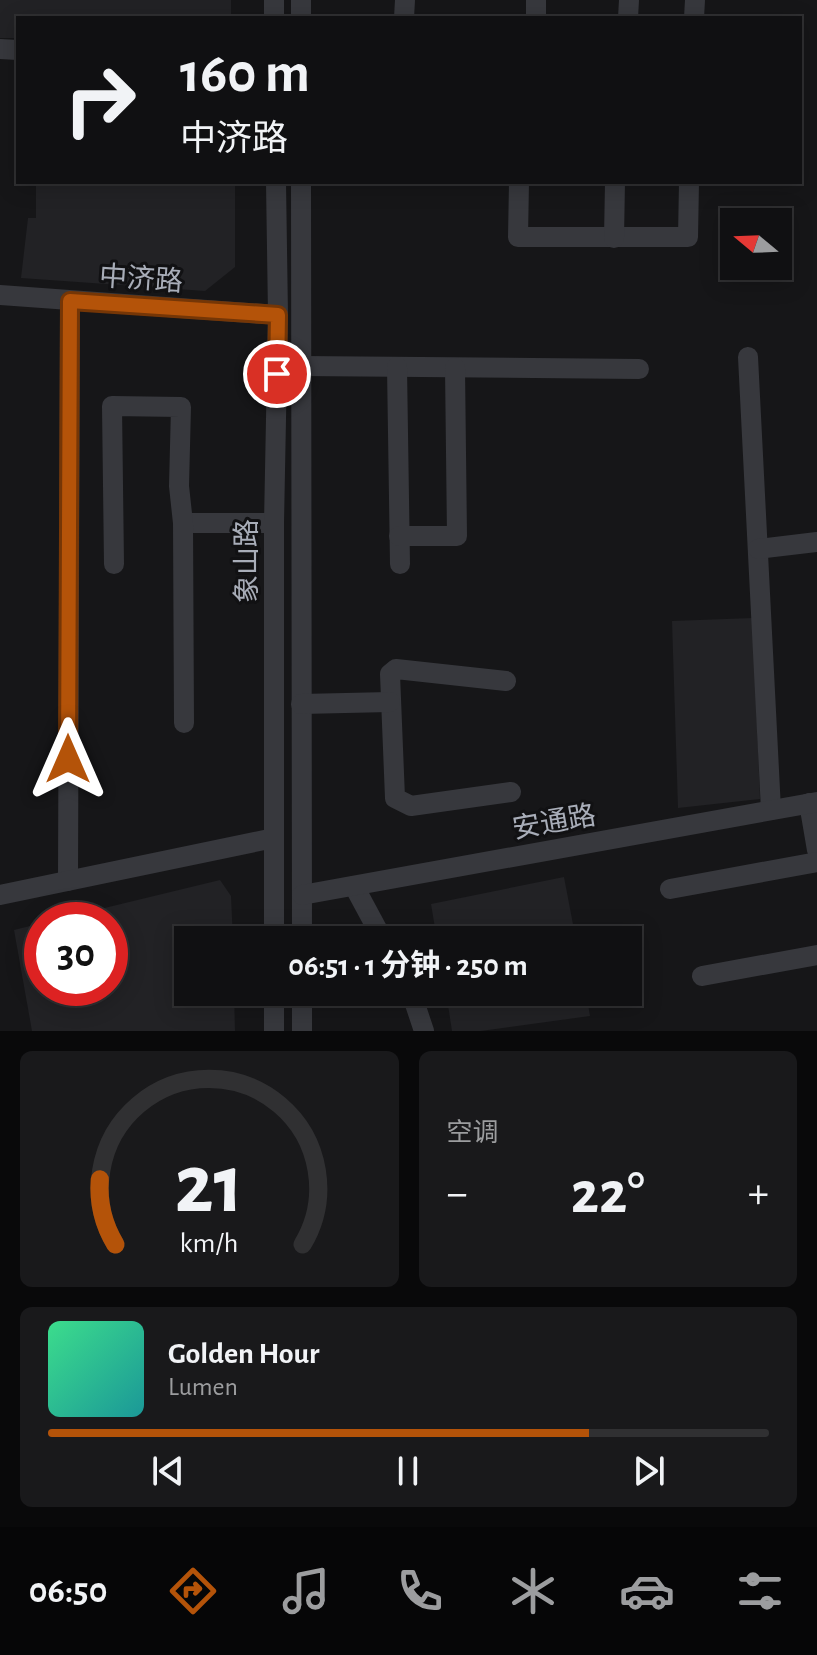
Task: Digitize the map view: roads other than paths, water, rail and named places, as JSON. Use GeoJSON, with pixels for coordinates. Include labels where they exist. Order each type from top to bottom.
{"type":"FeatureCollection","features":[{"type":"Feature","properties":{"kind":"street","name":"象山路"},"geometry":{"type":"LineString","coordinates":[[274,926],[276,184]]}},
{"type":"Feature","properties":{"kind":"street","name":"象山路"},"geometry":{"type":"LineString","coordinates":[[301,184],[302,926]]}},
{"type":"Feature","properties":{"kind":"street"},"geometry":{"type":"LineString","coordinates":[[519,184],[518,237],[614,238],[688,237],[689,184]]}},
{"type":"Feature","properties":{"kind":"street"},"geometry":{"type":"LineString","coordinates":[[614,238],[615,184]]}},
{"type":"Feature","properties":{"kind":"street","name":"中济路"},"geometry":{"type":"LineString","coordinates":[[0,295],[278,315]]}},
{"type":"Feature","properties":{"kind":"street"},"geometry":{"type":"LineString","coordinates":[[68,881],[70,301]]}},
{"type":"Feature","properties":{"kind":"street"},"geometry":{"type":"LineString","coordinates":[[748,357],[771,810]]}},
{"type":"Feature","properties":{"kind":"street"},"geometry":{"type":"LineString","coordinates":[[301,366],[639,369]]}},
{"type":"Feature","properties":{"kind":"street"},"geometry":{"type":"LineString","coordinates":[[397,367],[400,564]]}},
{"type":"Feature","properties":{"kind":"street"},"geometry":{"type":"LineString","coordinates":[[399,536],[457,536],[455,368]]}},
{"type":"Feature","properties":{"kind":"street"},"geometry":{"type":"LineString","coordinates":[[114,564],[112,406],[181,407],[179,486],[183,523],[184,723]]}},
{"type":"Feature","properties":{"kind":"street"},"geometry":{"type":"LineString","coordinates":[[183,523],[274,523]]}},
{"type":"Feature","properties":{"kind":"street"},"geometry":{"type":"LineString","coordinates":[[758,549],[817,542]]}},
{"type":"Feature","properties":{"kind":"street"},"geometry":{"type":"LineString","coordinates":[[506,681],[396,669],[390,674],[390,702],[395,798],[400,802],[411,806],[511,792]]}},
{"type":"Feature","properties":{"kind":"street"},"geometry":{"type":"LineString","coordinates":[[301,704],[390,702]]}},
{"type":"Feature","properties":{"kind":"street"},"geometry":{"type":"LineString","coordinates":[[813,803],[817,850]]}},
{"type":"Feature","properties":{"kind":"street","name":"安通路"},"geometry":{"type":"LineString","coordinates":[[302,895],[813,803]]}},
{"type":"Feature","properties":{"kind":"street"},"geometry":{"type":"LineString","coordinates":[[0,895],[274,838]]}},
{"type":"Feature","properties":{"kind":"street"},"geometry":{"type":"LineString","coordinates":[[670,889],[817,862]]}},
{"type":"Feature","properties":{"kind":"street"},"geometry":{"type":"LineString","coordinates":[[354,886],[375,926]]}},
{"type":"Feature","properties":{"kind":"street"},"geometry":{"type":"LineString","coordinates":[[702,976],[817,955]]}},
{"type":"Feature","properties":{"kind":"street"},"geometry":{"type":"LineString","coordinates":[[274,1006],[274,1031]]}},
{"type":"Feature","properties":{"kind":"street"},"geometry":{"type":"LineString","coordinates":[[302,1006],[302,1031]]}},
{"type":"Feature","properties":{"kind":"street"},"geometry":{"type":"LineString","coordinates":[[416,1006],[424,1031]]}}]}
